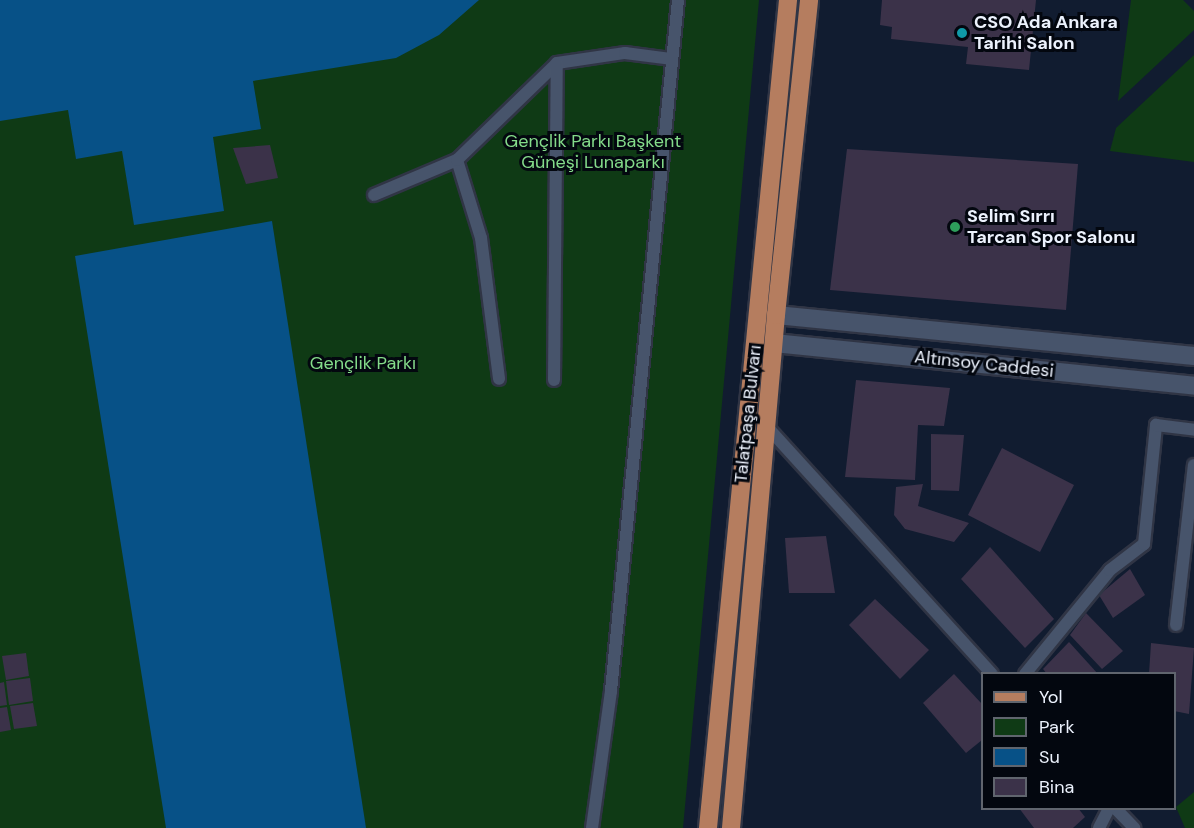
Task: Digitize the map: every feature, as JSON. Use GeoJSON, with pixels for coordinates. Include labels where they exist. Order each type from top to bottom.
{"type":"FeatureCollection","features":[{"type":"Feature","properties":{"kind":"main road","name":"Talatpaşa Bulvarı"},"geometry":{"type":"LineString","coordinates":[[708,828],[788,0]]}},
{"type":"Feature","properties":{"kind":"main road","name":"Talatpaşa Bulvarı"},"geometry":{"type":"LineString","coordinates":[[731,828],[769,429],[776,315],[809,0]]}},
{"type":"Feature","properties":{"kind":"street","name":"Altınsoy Caddesi"},"geometry":{"type":"LineString","coordinates":[[776,315],[1194,356]]}},
{"type":"Feature","properties":{"kind":"street","name":"Altınsoy Caddesi"},"geometry":{"type":"LineString","coordinates":[[774,343],[1194,386]]}},
{"type":"Feature","properties":{"kind":"lane"},"geometry":{"type":"LineString","coordinates":[[592,828],[611,690],[678,0]]}},
{"type":"Feature","properties":{"kind":"lane"},"geometry":{"type":"LineString","coordinates":[[374,195],[457,160],[557,63],[625,53],[671,59]]}},
{"type":"Feature","properties":{"kind":"lane"},"geometry":{"type":"LineString","coordinates":[[554,380],[557,63]]}},
{"type":"Feature","properties":{"kind":"lane"},"geometry":{"type":"LineString","coordinates":[[457,160],[482,238],[499,379]]}},
{"type":"Feature","properties":{"kind":"lane"},"geometry":{"type":"LineString","coordinates":[[1027,672],[1110,570],[1144,544],[1156,425],[1194,430]]}},
{"type":"Feature","properties":{"kind":"lane"},"geometry":{"type":"LineString","coordinates":[[769,429],[990,672]]}},
{"type":"Feature","properties":{"kind":"lane"},"geometry":{"type":"LineString","coordinates":[[1176,625],[1194,465]]}},
{"type":"Feature","properties":{"kind":"lane"},"geometry":{"type":"LineString","coordinates":[[1098,828],[1108,810]]}},
{"type":"Feature","properties":{"kind":"lane"},"geometry":{"type":"LineString","coordinates":[[1117,810],[1134,828]]}},
{"type":"Feature","properties":{"kind":"green space","name":"Gençlik Parkı"},"geometry":{"type":"Polygon","coordinates":[[[0,0],[759,0],[683,828],[0,828],[0,0]]]}},
{"type":"Feature","properties":{"kind":"green space"},"geometry":{"type":"Polygon","coordinates":[[[1131,0],[1183,0],[1194,11],[1194,30],[1118,101],[1131,0]]]}},
{"type":"Feature","properties":{"kind":"green space"},"geometry":{"type":"Polygon","coordinates":[[[1194,55],[1194,162],[1110,151],[1116,128],[1194,55]]]}},
{"type":"Feature","properties":{"kind":"green space"},"geometry":{"type":"Polygon","coordinates":[[[1194,792],[1194,828],[1185,828],[1176,807],[1194,792]]]}},
{"type":"Feature","properties":{"kind":"water"},"geometry":{"type":"Polygon","coordinates":[[[0,0],[479,0],[439,35],[396,58],[253,81],[261,129],[213,137],[224,211],[134,225],[122,151],[76,159],[68,110],[0,121],[0,0]]]}},
{"type":"Feature","properties":{"kind":"water"},"geometry":{"type":"Polygon","coordinates":[[[272,221],[366,828],[166,828],[75,256],[272,221]]]}},
{"type":"Feature","properties":{"kind":"building","name":"CSO Ada Ankara Tarihi Salon"},"geometry":{"type":"Polygon","coordinates":[[[882,0],[1036,0],[1029,70],[966,64],[968,47],[891,39],[892,27],[880,25],[882,0]]]}},
{"type":"Feature","properties":{"kind":"building"},"geometry":{"type":"Polygon","coordinates":[[[270,145],[278,178],[246,184],[233,148],[270,145]]]}},
{"type":"Feature","properties":{"kind":"building","name":"Selim Sırrı Tarcan Spor Salonu"},"geometry":{"type":"Polygon","coordinates":[[[847,149],[1078,164],[1066,310],[830,290],[847,149]]]}},
{"type":"Feature","properties":{"kind":"building"},"geometry":{"type":"Polygon","coordinates":[[[856,380],[950,388],[944,426],[918,425],[915,480],[845,477],[856,380]]]}},
{"type":"Feature","properties":{"kind":"building"},"geometry":{"type":"Polygon","coordinates":[[[931,434],[964,435],[959,491],[931,490],[931,434]]]}},
{"type":"Feature","properties":{"kind":"building"},"geometry":{"type":"Polygon","coordinates":[[[1002,448],[1074,485],[1040,552],[968,515],[1002,448]]]}},
{"type":"Feature","properties":{"kind":"building"},"geometry":{"type":"Polygon","coordinates":[[[923,484],[918,506],[969,523],[954,542],[905,529],[894,515],[896,487],[923,484]]]}},
{"type":"Feature","properties":{"kind":"building"},"geometry":{"type":"Polygon","coordinates":[[[826,536],[835,593],[789,593],[785,538],[826,536]]]}},
{"type":"Feature","properties":{"kind":"building"},"geometry":{"type":"Polygon","coordinates":[[[990,547],[1054,619],[1025,648],[961,579],[990,547]]]}},
{"type":"Feature","properties":{"kind":"building"},"geometry":{"type":"Polygon","coordinates":[[[1130,569],[1145,595],[1113,618],[1099,595],[1130,569]]]}},
{"type":"Feature","properties":{"kind":"building"},"geometry":{"type":"Polygon","coordinates":[[[875,599],[929,650],[900,679],[849,625],[875,599]]]}},
{"type":"Feature","properties":{"kind":"building"},"geometry":{"type":"Polygon","coordinates":[[[1086,613],[1123,651],[1102,669],[1070,635],[1086,613]]]}},
{"type":"Feature","properties":{"kind":"building"},"geometry":{"type":"Polygon","coordinates":[[[1069,642],[1096,672],[1045,672],[1043,669],[1069,642]]]}},
{"type":"Feature","properties":{"kind":"building"},"geometry":{"type":"Polygon","coordinates":[[[1151,643],[1194,648],[1189,714],[1176,711],[1176,672],[1149,672],[1151,643]]]}},
{"type":"Feature","properties":{"kind":"building"},"geometry":{"type":"Polygon","coordinates":[[[26,653],[29,676],[6,680],[2,656],[26,653]]]}},
{"type":"Feature","properties":{"kind":"building"},"geometry":{"type":"Polygon","coordinates":[[[954,674],[981,703],[981,741],[966,753],[923,703],[954,674]]]}},
{"type":"Feature","properties":{"kind":"building"},"geometry":{"type":"Polygon","coordinates":[[[30,678],[33,701],[9,705],[6,681],[30,678]]]}},
{"type":"Feature","properties":{"kind":"building"},"geometry":{"type":"Polygon","coordinates":[[[4,682],[7,705],[0,706],[0,683],[4,682]]]}},
{"type":"Feature","properties":{"kind":"building"},"geometry":{"type":"Polygon","coordinates":[[[33,703],[37,726],[14,729],[10,706],[33,703]]]}},
{"type":"Feature","properties":{"kind":"building"},"geometry":{"type":"Polygon","coordinates":[[[7,707],[11,730],[0,732],[0,708],[7,707]]]}},
{"type":"Feature","properties":{"kind":"building"},"geometry":{"type":"Polygon","coordinates":[[[1020,810],[1080,810],[1085,817],[1073,828],[1034,828],[1020,810]]]}},
{"type":"Feature","properties":{"kind":"place","name":"CSO Ada Ankara Tarihi Salon"},"geometry":{"type":"Point","coordinates":[962,33]}},
{"type":"Feature","properties":{"kind":"place","name":"Selim Sırrı Tarcan Spor Salonu"},"geometry":{"type":"Point","coordinates":[955,227]}},
{"type":"Feature","properties":{"kind":"park label","name":"Gençlik Parkı Başkent Güneşi Lunaparkı"},"geometry":{"type":"Point","coordinates":[593,152]}}]}
